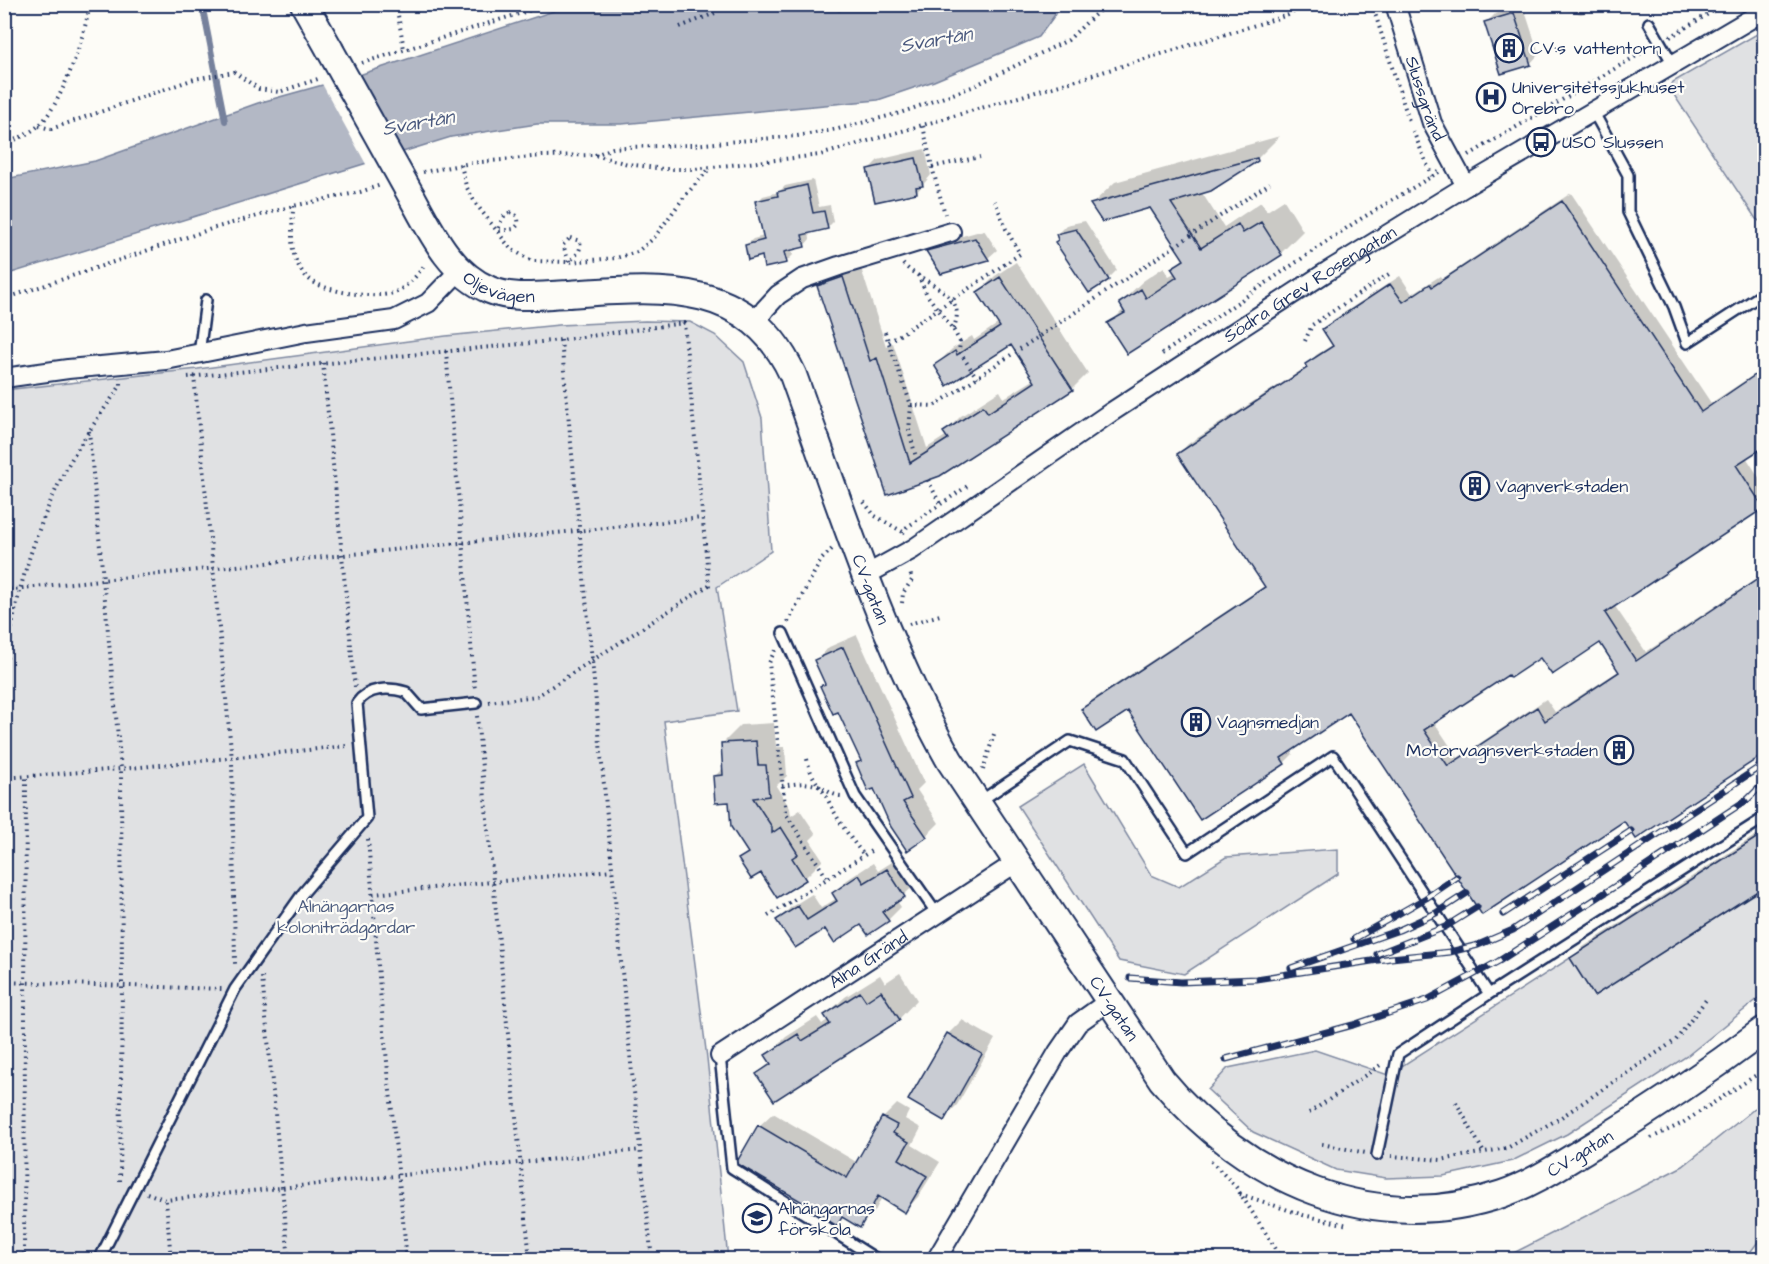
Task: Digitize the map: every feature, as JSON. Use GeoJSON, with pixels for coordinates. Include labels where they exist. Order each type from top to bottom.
{"type":"FeatureCollection","features":[{"type":"Feature","properties":{"kind":"street"},"geometry":{"type":"LineString","coordinates":[[304,4],[331,62],[434,237],[460,270]]}},
{"type":"Feature","properties":{"kind":"street","name":"Slussgränd"},"geometry":{"type":"LineString","coordinates":[[1395,4],[1432,123],[1466,186]]}},
{"type":"Feature","properties":{"kind":"street","name":"Södra Grev Rosengatan"},"geometry":{"type":"LineString","coordinates":[[866,575],[913,549],[1110,413],[1328,271],[1466,186],[1764,11]]}},
{"type":"Feature","properties":{"kind":"street"},"geometry":{"type":"LineString","coordinates":[[754,324],[778,295],[802,279],[951,232]]}},
{"type":"Feature","properties":{"kind":"street","name":"Oljevägen"},"geometry":{"type":"LineString","coordinates":[[4,378],[68,369],[166,360],[306,332],[394,320],[428,303],[460,270],[489,290],[509,295],[660,291],[700,295],[724,303],[754,324]]}},
{"type":"Feature","properties":{"kind":"street","name":"CV-gatan"},"geometry":{"type":"LineString","coordinates":[[754,324],[776,345],[793,375],[888,632],[928,721],[950,761],[1162,1080],[1207,1127],[1233,1148],[1308,1189],[1348,1202],[1400,1209],[1443,1208],[1478,1202],[1538,1179],[1627,1124],[1764,1030]]}},
{"type":"Feature","properties":{"kind":"street","name":"Alna Gränd"},"geometry":{"type":"LineString","coordinates":[[720,1056],[1017,862]]}},
{"type":"Feature","properties":{"kind":"street"},"geometry":{"type":"LineString","coordinates":[[936,1260],[1058,1052],[1078,1023],[1109,1001]]}},
{"type":"Feature","properties":{"kind":"lane"},"geometry":{"type":"LineString","coordinates":[[1649,23],[1673,64]]}},
{"type":"Feature","properties":{"kind":"lane"},"geometry":{"type":"LineString","coordinates":[[1593,111],[1628,175],[1628,212],[1674,307],[1687,343],[1764,293]]}},
{"type":"Feature","properties":{"kind":"lane"},"geometry":{"type":"LineString","coordinates":[[199,354],[206,300]]}},
{"type":"Feature","properties":{"kind":"lane"},"geometry":{"type":"LineString","coordinates":[[783,633],[855,796],[938,914]]}},
{"type":"Feature","properties":{"kind":"lane"},"geometry":{"type":"LineString","coordinates":[[99,1260],[235,989],[303,893],[367,818],[357,703],[362,696],[385,689],[406,692],[421,709],[476,703]]}},
{"type":"Feature","properties":{"kind":"lane"},"geometry":{"type":"LineString","coordinates":[[978,803],[1070,741],[1125,759],[1187,853],[1333,756],[1489,994]]}},
{"type":"Feature","properties":{"kind":"lane"},"geometry":{"type":"LineString","coordinates":[[1377,1155],[1398,1054],[1764,818]]}},
{"type":"Feature","properties":{"kind":"lane"},"geometry":{"type":"LineString","coordinates":[[720,1056],[732,1168],[878,1260]]}},
{"type":"Feature","properties":{"kind":"path"},"geometry":{"type":"LineString","coordinates":[[4,144],[39,126],[59,97],[68,77],[90,4]]}},
{"type":"Feature","properties":{"kind":"path"},"geometry":{"type":"LineString","coordinates":[[396,4],[404,49]]}},
{"type":"Feature","properties":{"kind":"path"},"geometry":{"type":"LineString","coordinates":[[352,67],[550,4]]}},
{"type":"Feature","properties":{"kind":"path"},"geometry":{"type":"LineString","coordinates":[[680,27],[715,13],[711,4]]}},
{"type":"Feature","properties":{"kind":"path"},"geometry":{"type":"LineString","coordinates":[[594,155],[613,148],[692,145],[797,136],[838,129],[900,113],[972,87],[1068,40],[1106,4]]}},
{"type":"Feature","properties":{"kind":"path"},"geometry":{"type":"LineString","coordinates":[[420,173],[461,165],[542,156],[594,155],[628,164],[663,169],[695,169],[820,155],[1288,15],[1307,4]]}},
{"type":"Feature","properties":{"kind":"path"},"geometry":{"type":"LineString","coordinates":[[1372,4],[1407,114],[1432,176]]}},
{"type":"Feature","properties":{"kind":"path"},"geometry":{"type":"LineString","coordinates":[[1354,223],[1725,4]]}},
{"type":"Feature","properties":{"kind":"path"},"geometry":{"type":"LineString","coordinates":[[39,126],[51,129],[194,79],[234,72],[259,89],[279,92],[331,62]]}},
{"type":"Feature","properties":{"kind":"path"},"geometry":{"type":"LineString","coordinates":[[923,126],[951,232]]}},
{"type":"Feature","properties":{"kind":"path"},"geometry":{"type":"LineString","coordinates":[[932,167],[980,157]]}},
{"type":"Feature","properties":{"kind":"path"},"geometry":{"type":"LineString","coordinates":[[461,165],[466,186],[476,204],[511,249],[532,261],[569,262],[616,258],[638,252],[654,238],[684,197],[711,167]]}},
{"type":"Feature","properties":{"kind":"path"},"geometry":{"type":"LineString","coordinates":[[4,299],[211,229],[293,206],[360,192],[390,182]]}},
{"type":"Feature","properties":{"kind":"path"},"geometry":{"type":"LineString","coordinates":[[911,405],[934,406],[1270,183]]}},
{"type":"Feature","properties":{"kind":"path"},"geometry":{"type":"LineString","coordinates":[[889,342],[1020,254],[1006,229],[995,201]]}},
{"type":"Feature","properties":{"kind":"path"},"geometry":{"type":"LineString","coordinates":[[293,206],[292,248],[299,267],[309,279],[326,288],[361,295],[391,294],[413,280],[424,266]]}},
{"type":"Feature","properties":{"kind":"path"},"geometry":{"type":"LineString","coordinates":[[506,213],[514,213],[518,225],[514,229],[498,231],[506,213]]}},
{"type":"Feature","properties":{"kind":"path"},"geometry":{"type":"LineString","coordinates":[[575,238],[581,246],[569,262],[563,245],[566,241],[575,238]]}},
{"type":"Feature","properties":{"kind":"path"},"geometry":{"type":"LineString","coordinates":[[898,249],[903,266],[946,293],[952,300],[956,309],[957,321],[953,329]]}},
{"type":"Feature","properties":{"kind":"path"},"geometry":{"type":"LineString","coordinates":[[1305,341],[1312,325],[1389,274]]}},
{"type":"Feature","properties":{"kind":"path"},"geometry":{"type":"LineString","coordinates":[[918,275],[927,295],[953,329],[960,342],[959,351],[977,378]]}},
{"type":"Feature","properties":{"kind":"path"},"geometry":{"type":"LineString","coordinates":[[184,377],[561,340],[684,324],[709,585],[537,696],[476,703]]}},
{"type":"Feature","properties":{"kind":"path"},"geometry":{"type":"LineString","coordinates":[[885,332],[911,405],[909,431],[916,457]]}},
{"type":"Feature","properties":{"kind":"path"},"geometry":{"type":"LineString","coordinates":[[561,340],[591,662],[652,1260]]}},
{"type":"Feature","properties":{"kind":"path"},"geometry":{"type":"LineString","coordinates":[[446,351],[476,703],[530,1260]]}},
{"type":"Feature","properties":{"kind":"path"},"geometry":{"type":"LineString","coordinates":[[322,363],[357,703]]}},
{"type":"Feature","properties":{"kind":"path"},"geometry":{"type":"LineString","coordinates":[[4,982],[235,989],[232,759],[194,376]]}},
{"type":"Feature","properties":{"kind":"path"},"geometry":{"type":"LineString","coordinates":[[4,682],[8,646],[20,588],[32,547],[66,469],[121,385],[121,379]]}},
{"type":"Feature","properties":{"kind":"path"},"geometry":{"type":"LineString","coordinates":[[110,386],[133,383]]}},
{"type":"Feature","properties":{"kind":"path"},"geometry":{"type":"LineString","coordinates":[[90,431],[121,769],[123,986],[120,1219]]}},
{"type":"Feature","properties":{"kind":"path"},"geometry":{"type":"LineString","coordinates":[[928,480],[940,504]]}},
{"type":"Feature","properties":{"kind":"path"},"geometry":{"type":"LineString","coordinates":[[860,492],[864,503],[875,516],[903,532]]}},
{"type":"Feature","properties":{"kind":"path"},"geometry":{"type":"LineString","coordinates":[[4,590],[702,518]]}},
{"type":"Feature","properties":{"kind":"path"},"geometry":{"type":"LineString","coordinates":[[827,879],[786,814],[769,663],[821,560],[833,548]]}},
{"type":"Feature","properties":{"kind":"path"},"geometry":{"type":"LineString","coordinates":[[904,612],[902,598],[912,580],[911,574]]}},
{"type":"Feature","properties":{"kind":"path"},"geometry":{"type":"LineString","coordinates":[[909,624],[940,615]]}},
{"type":"Feature","properties":{"kind":"path"},"geometry":{"type":"LineString","coordinates":[[978,803],[983,771],[995,731]]}},
{"type":"Feature","properties":{"kind":"path"},"geometry":{"type":"LineString","coordinates":[[4,778],[232,759],[361,744]]}},
{"type":"Feature","properties":{"kind":"path"},"geometry":{"type":"LineString","coordinates":[[807,759],[811,775],[817,786],[828,800],[844,831],[864,855]]}},
{"type":"Feature","properties":{"kind":"path"},"geometry":{"type":"LineString","coordinates":[[24,1260],[26,776]]}},
{"type":"Feature","properties":{"kind":"path"},"geometry":{"type":"LineString","coordinates":[[782,786],[803,783],[817,786],[833,796],[855,796]]}},
{"type":"Feature","properties":{"kind":"path"},"geometry":{"type":"LineString","coordinates":[[367,818],[381,1002],[407,1260]]}},
{"type":"Feature","properties":{"kind":"path"},"geometry":{"type":"LineString","coordinates":[[768,916],[888,840]]}},
{"type":"Feature","properties":{"kind":"path"},"geometry":{"type":"LineString","coordinates":[[373,894],[612,870]]}},
{"type":"Feature","properties":{"kind":"path"},"geometry":{"type":"LineString","coordinates":[[260,954],[289,1260]]}},
{"type":"Feature","properties":{"kind":"path"},"geometry":{"type":"LineString","coordinates":[[1322,1144],[1377,1155],[1441,1160],[1507,1148],[1560,1118],[1676,1040],[1708,997]]}},
{"type":"Feature","properties":{"kind":"path"},"geometry":{"type":"LineString","coordinates":[[1309,1113],[1398,1054]]}},
{"type":"Feature","properties":{"kind":"path"},"geometry":{"type":"LineString","coordinates":[[1455,1102],[1484,1153]]}},
{"type":"Feature","properties":{"kind":"path"},"geometry":{"type":"LineString","coordinates":[[135,1188],[166,1200],[641,1150]]}},
{"type":"Feature","properties":{"kind":"path"},"geometry":{"type":"LineString","coordinates":[[166,1200],[171,1260]]}},
{"type":"Feature","properties":{"kind":"green space"},"geometry":{"type":"Polygon","coordinates":[[[925,5],[951,5],[926,15],[925,5]]]}},
{"type":"Feature","properties":{"kind":"green space"},"geometry":{"type":"Polygon","coordinates":[[[1764,30],[1764,224],[1756,219],[1670,89],[1673,82],[1764,30]]]}},
{"type":"Feature","properties":{"kind":"green space","name":"Alnängarnas koloniträdgårdar"},"geometry":{"type":"Polygon","coordinates":[[[645,321],[690,322],[715,335],[744,362],[762,418],[771,551],[717,587],[737,711],[664,721],[707,1058],[728,1259],[5,1259],[4,390],[198,369],[446,336],[559,325],[645,321]]]}},
{"type":"Feature","properties":{"kind":"green space"},"geometry":{"type":"Polygon","coordinates":[[[1084,764],[1151,875],[1179,887],[1226,857],[1338,849],[1338,874],[1184,974],[1119,961],[1018,806],[1084,764]]]}},
{"type":"Feature","properties":{"kind":"green space"},"geometry":{"type":"Polygon","coordinates":[[[1764,887],[1764,994],[1687,1056],[1567,1134],[1512,1161],[1443,1176],[1386,1178],[1336,1170],[1253,1132],[1208,1090],[1228,1068],[1315,1050],[1388,1075],[1570,958],[1594,996],[1764,887]]]}},
{"type":"Feature","properties":{"kind":"green space"},"geometry":{"type":"Polygon","coordinates":[[[1764,1101],[1764,1234],[1745,1259],[1502,1259],[1683,1166],[1764,1101]]]}},
{"type":"Feature","properties":{"kind":"water","name":"Svartån"},"geometry":{"type":"Polygon","coordinates":[[[827,4],[839,11],[849,5],[925,4],[926,14],[951,5],[1059,5],[1039,37],[934,81],[878,100],[622,124],[537,124],[451,137],[5,275],[5,179],[95,161],[258,103],[362,74],[572,5],[827,4]]]}},
{"type":"Feature","properties":{"kind":"pier"},"geometry":{"type":"Polygon","coordinates":[[[358,72],[403,154],[367,166],[321,82],[358,72]]]}},
{"type":"Feature","properties":{"kind":"building","name":"CV:s vattentorn"},"geometry":{"type":"Polygon","coordinates":[[[1514,13],[1531,65],[1501,74],[1484,22],[1514,13]]]}},
{"type":"Feature","properties":{"kind":"building"},"geometry":{"type":"Polygon","coordinates":[[[916,158],[923,186],[916,187],[917,193],[875,202],[867,169],[916,158]]]}},
{"type":"Feature","properties":{"kind":"building"},"geometry":{"type":"Polygon","coordinates":[[[1257,158],[1258,161],[1211,191],[1171,203],[1201,248],[1238,224],[1243,233],[1261,222],[1282,255],[1127,354],[1107,323],[1125,313],[1119,303],[1141,289],[1146,298],[1177,277],[1171,268],[1184,260],[1150,208],[1102,222],[1090,204],[1257,158]]]}},
{"type":"Feature","properties":{"kind":"building"},"geometry":{"type":"Polygon","coordinates":[[[807,185],[813,213],[824,211],[828,229],[802,235],[805,247],[784,252],[787,263],[764,268],[762,256],[748,260],[745,245],[764,240],[755,201],[778,196],[777,192],[807,185]]]}},
{"type":"Feature","properties":{"kind":"building","name":"Vagnverkstaden"},"geometry":{"type":"Polygon","coordinates":[[[1562,201],[1701,412],[1764,369],[1764,447],[1736,465],[1764,508],[1605,613],[1636,661],[1764,575],[1764,754],[1636,839],[1624,821],[1482,915],[1349,713],[1281,758],[1285,764],[1200,820],[1128,711],[1096,732],[1081,709],[1265,587],[1177,454],[1307,368],[1305,364],[1333,346],[1322,329],[1390,284],[1403,302],[1430,284],[1432,287],[1562,201]],[[1600,643],[1552,675],[1540,658],[1510,678],[1508,675],[1424,730],[1448,766],[1537,707],[1545,721],[1619,672],[1600,643]]]}},
{"type":"Feature","properties":{"kind":"building"},"geometry":{"type":"Polygon","coordinates":[[[1076,229],[1109,280],[1089,293],[1055,242],[1058,240],[1056,234],[1076,229]]]}},
{"type":"Feature","properties":{"kind":"building"},"geometry":{"type":"Polygon","coordinates":[[[975,238],[989,260],[941,274],[926,251],[975,238]]]}},
{"type":"Feature","properties":{"kind":"building"},"geometry":{"type":"Polygon","coordinates":[[[843,277],[870,361],[877,358],[910,463],[948,439],[943,432],[983,406],[988,413],[1035,382],[1011,345],[947,386],[934,365],[955,351],[957,355],[1000,327],[977,292],[1000,277],[1073,390],[940,476],[887,495],[817,286],[843,277]]]}},
{"type":"Feature","properties":{"kind":"building"},"geometry":{"type":"Polygon","coordinates":[[[843,647],[911,798],[903,802],[927,837],[907,851],[891,827],[874,789],[868,791],[856,763],[861,761],[838,712],[833,714],[820,686],[825,684],[814,660],[843,647]]]}},
{"type":"Feature","properties":{"kind":"building"},"geometry":{"type":"Polygon","coordinates":[[[756,741],[758,765],[766,765],[769,796],[753,798],[772,827],[772,833],[781,827],[798,854],[792,858],[806,880],[777,898],[761,873],[751,879],[738,859],[748,853],[731,827],[729,802],[715,803],[713,776],[723,775],[721,743],[756,741]]]}},
{"type":"Feature","properties":{"kind":"building"},"geometry":{"type":"Polygon","coordinates":[[[1764,833],[1764,887],[1594,996],[1570,958],[1764,833]]]}},
{"type":"Feature","properties":{"kind":"building"},"geometry":{"type":"Polygon","coordinates":[[[887,869],[905,897],[882,912],[889,921],[868,935],[861,925],[834,943],[825,929],[795,948],[776,920],[798,906],[807,920],[837,901],[832,893],[859,875],[864,883],[887,869]]]}},
{"type":"Feature","properties":{"kind":"building"},"geometry":{"type":"Polygon","coordinates":[[[881,991],[900,1020],[774,1101],[756,1074],[771,1064],[765,1055],[798,1034],[802,1041],[830,1024],[824,1015],[860,992],[866,1001],[881,991]]]}},
{"type":"Feature","properties":{"kind":"building"},"geometry":{"type":"Polygon","coordinates":[[[947,1033],[982,1054],[944,1121],[908,1100],[947,1033]]]}},
{"type":"Feature","properties":{"kind":"building"},"geometry":{"type":"Polygon","coordinates":[[[882,1117],[897,1125],[893,1133],[909,1142],[899,1159],[927,1176],[905,1213],[878,1196],[860,1228],[842,1217],[837,1226],[824,1218],[826,1216],[738,1164],[738,1160],[758,1125],[847,1178],[882,1117]]]}},
{"type":"Feature","properties":{"kind":"waterway"},"geometry":{"type":"LineString","coordinates":[[199,4],[204,14],[225,121]]}},
{"type":"Feature","properties":{"kind":"railway"},"geometry":{"type":"LineString","coordinates":[[1130,978],[1181,982],[1256,979],[1391,958],[1450,952],[1478,945],[1513,930],[1764,764]]}},
{"type":"Feature","properties":{"kind":"railway"},"geometry":{"type":"LineString","coordinates":[[1226,1059],[1353,1025],[1427,1000],[1499,961],[1642,869],[1748,799],[1764,783]]}},
{"type":"Feature","properties":{"kind":"railway"},"geometry":{"type":"LineString","coordinates":[[1503,914],[1631,831]]}},
{"type":"Feature","properties":{"kind":"railway"},"geometry":{"type":"LineString","coordinates":[[1354,939],[1426,898],[1457,877]]}},
{"type":"Feature","properties":{"kind":"railway"},"geometry":{"type":"LineString","coordinates":[[1291,968],[1399,930],[1436,913],[1467,893]]}},
{"type":"Feature","properties":{"kind":"railway"},"geometry":{"type":"LineString","coordinates":[[1377,954],[1445,927],[1477,907]]}},
{"type":"Feature","properties":{"kind":"place","name":"CV:s vattentorn"},"geometry":{"type":"Point","coordinates":[1509,48]}},
{"type":"Feature","properties":{"kind":"place","name":"Universitetssjukhuset Örebro"},"geometry":{"type":"Point","coordinates":[1491,97]}},
{"type":"Feature","properties":{"kind":"place","name":"USÖ Slussen"},"geometry":{"type":"Point","coordinates":[1541,142]}},
{"type":"Feature","properties":{"kind":"place","name":"Vagnverkstaden"},"geometry":{"type":"Point","coordinates":[1475,486]}},
{"type":"Feature","properties":{"kind":"place","name":"Vagnsmedjan"},"geometry":{"type":"Point","coordinates":[1196,722]}},
{"type":"Feature","properties":{"kind":"place","name":"Motorvagnsverkstaden"},"geometry":{"type":"Point","coordinates":[1619,750]}},
{"type":"Feature","properties":{"kind":"place","name":"Alnängarnas förskola"},"geometry":{"type":"Point","coordinates":[757,1218]}}]}
